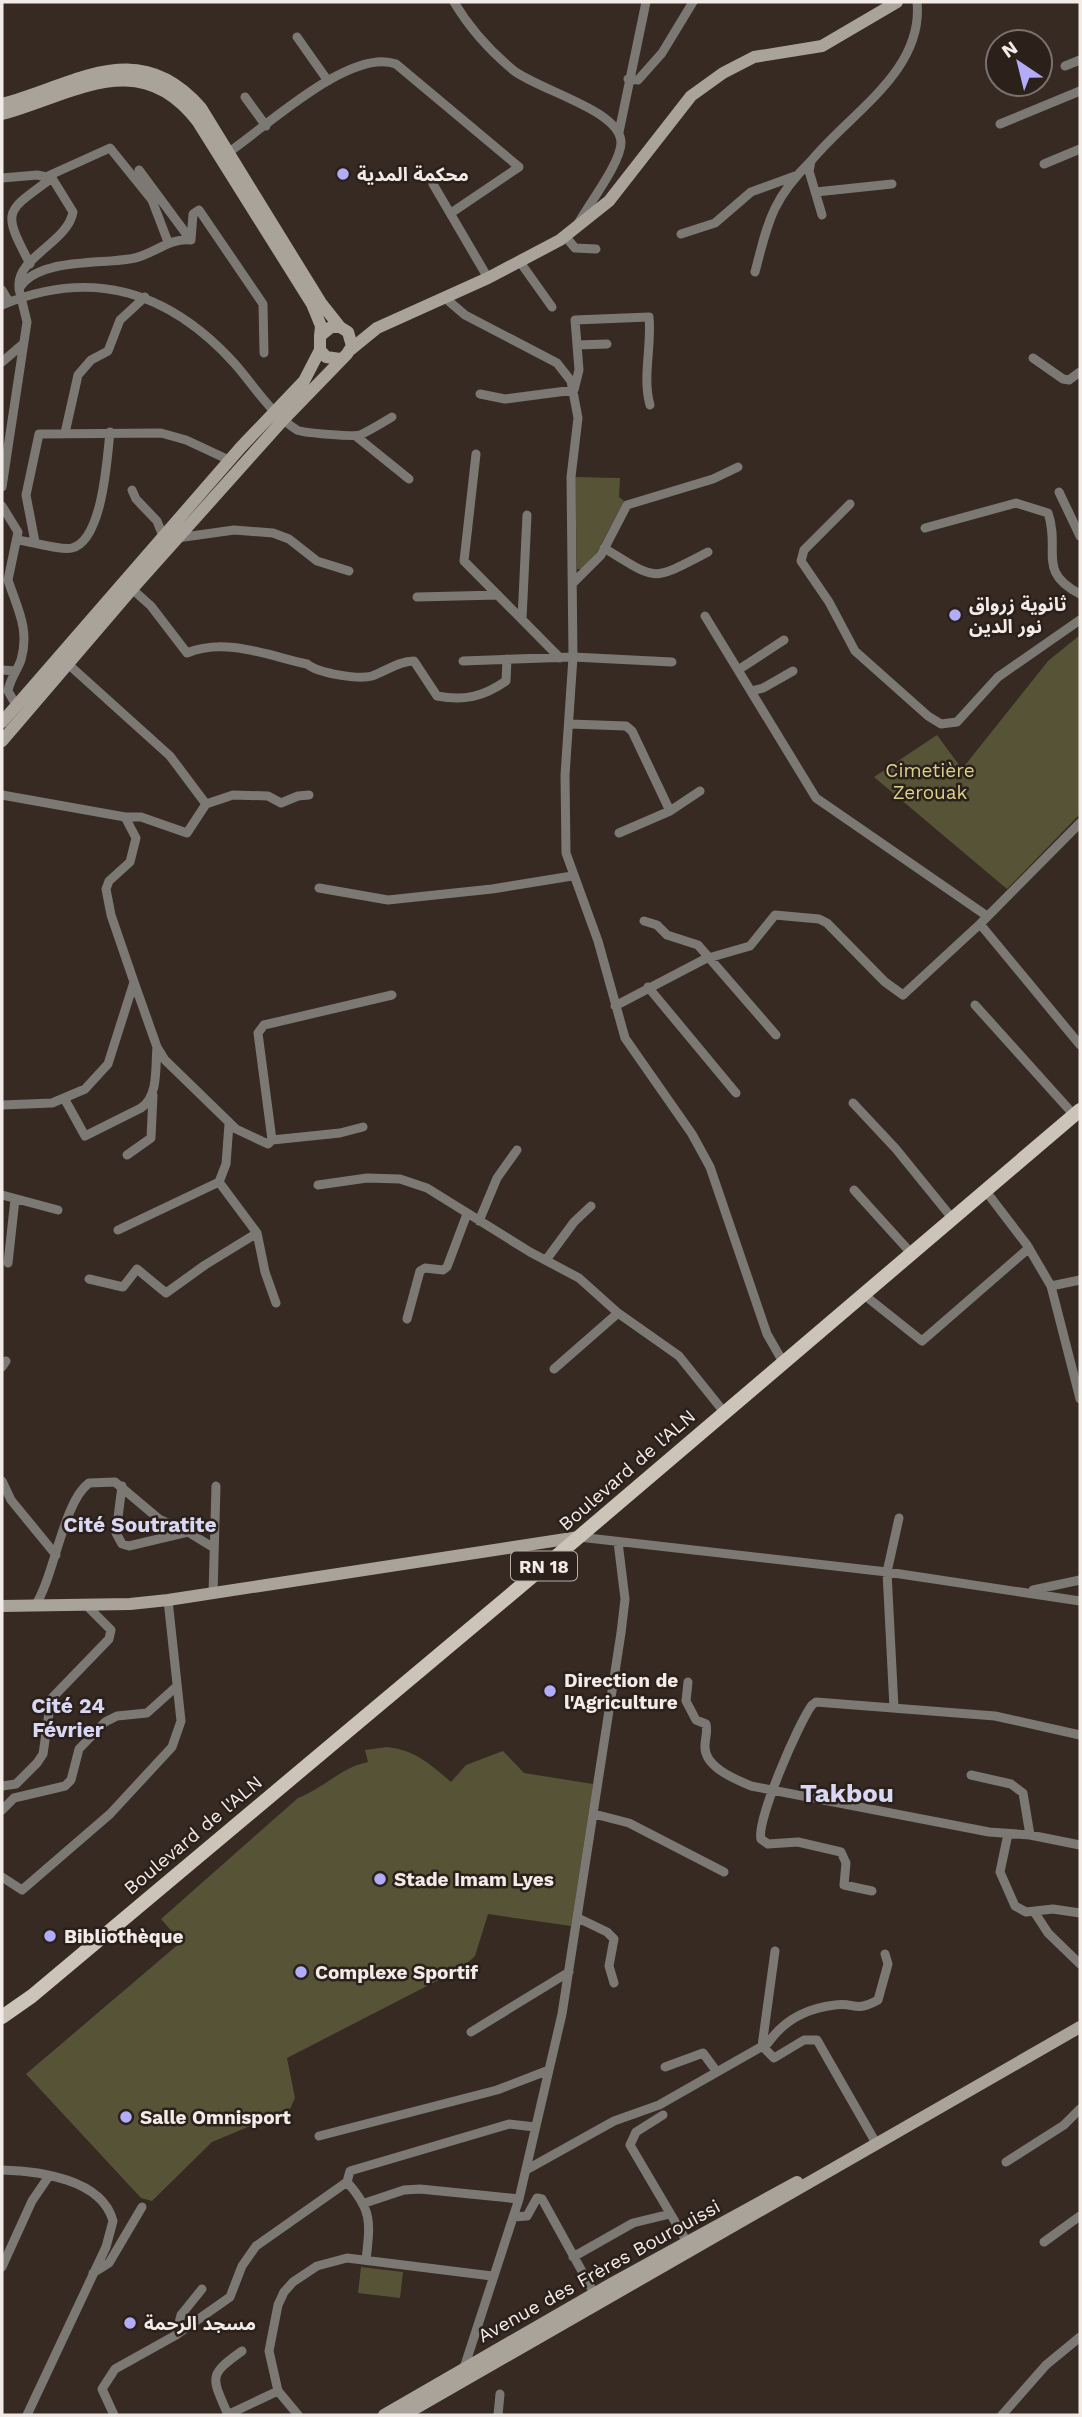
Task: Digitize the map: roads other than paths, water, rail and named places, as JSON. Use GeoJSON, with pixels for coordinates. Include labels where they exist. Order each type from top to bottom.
{"type":"FeatureCollection","features":[{"type":"Feature","properties":{"kind":"main road"},"geometry":{"type":"LineString","coordinates":[[2,722],[229,460],[377,328],[488,278],[565,236],[608,201],[691,96],[723,73],[754,57],[822,46],[897,2]]}},
{"type":"Feature","properties":{"kind":"main road"},"geometry":{"type":"LineString","coordinates":[[2,104],[94,72],[138,70],[169,81],[187,93],[201,108],[229,152],[231,167],[312,304],[321,327],[320,350],[304,381],[279,416],[2,741]]}},
{"type":"Feature","properties":{"kind":"main road"},"geometry":{"type":"LineString","coordinates":[[2,114],[96,82],[126,79],[145,83],[175,97],[191,113],[231,167],[321,303],[352,341],[345,355]]}},
{"type":"Feature","properties":{"kind":"main road"},"geometry":{"type":"LineString","coordinates":[[320,336],[326,329],[377,328]]}},
{"type":"Feature","properties":{"kind":"main road"},"geometry":{"type":"LineString","coordinates":[[320,350],[326,357],[345,355]]}},
{"type":"Feature","properties":{"kind":"main road","name":"Boulevard de l'ALN"},"geometry":{"type":"LineString","coordinates":[[2,2017],[32,1996],[579,1537],[1077,1112]]}},
{"type":"Feature","properties":{"kind":"main road"},"geometry":{"type":"LineString","coordinates":[[2,1606],[168,1600],[579,1537]]}},
{"type":"Feature","properties":{"kind":"main road"},"geometry":{"type":"LineString","coordinates":[[404,2415],[465,2374],[821,2178],[836,2166],[1080,2027]]}},
{"type":"Feature","properties":{"kind":"main road","name":"Avenue des Frères Bourouissi"},"geometry":{"type":"LineString","coordinates":[[384,2415],[465,2374],[594,2293],[820,2170],[836,2166]]}},
{"type":"Feature","properties":{"kind":"street"},"geometry":{"type":"LineString","coordinates":[[454,2],[478,36],[515,72],[537,86],[611,121],[619,132]]}},
{"type":"Feature","properties":{"kind":"street"},"geometry":{"type":"LineString","coordinates":[[577,226],[617,158],[628,79],[639,44],[646,2]]}},
{"type":"Feature","properties":{"kind":"street"},"geometry":{"type":"LineString","coordinates":[[628,79],[638,80],[651,67],[693,2]]}},
{"type":"Feature","properties":{"kind":"street"},"geometry":{"type":"LineString","coordinates":[[755,272],[775,205],[795,176],[903,63],[914,43],[918,23],[917,2]]}},
{"type":"Feature","properties":{"kind":"street"},"geometry":{"type":"LineString","coordinates":[[297,37],[328,80]]}},
{"type":"Feature","properties":{"kind":"street"},"geometry":{"type":"LineString","coordinates":[[229,152],[345,70],[372,60],[396,64],[519,167],[451,213]]}},
{"type":"Feature","properties":{"kind":"street"},"geometry":{"type":"LineString","coordinates":[[1065,66],[1080,60]]}},
{"type":"Feature","properties":{"kind":"street"},"geometry":{"type":"LineString","coordinates":[[1000,124],[1080,91]]}},
{"type":"Feature","properties":{"kind":"street"},"geometry":{"type":"LineString","coordinates":[[245,97],[266,126]]}},
{"type":"Feature","properties":{"kind":"street"},"geometry":{"type":"LineString","coordinates":[[30,264],[11,228],[10,214],[18,203],[50,177],[110,148],[152,200],[168,242]]}},
{"type":"Feature","properties":{"kind":"street"},"geometry":{"type":"LineString","coordinates":[[1044,164],[1080,149]]}},
{"type":"Feature","properties":{"kind":"street"},"geometry":{"type":"LineString","coordinates":[[811,161],[810,172],[822,215]]}},
{"type":"Feature","properties":{"kind":"street"},"geometry":{"type":"LineString","coordinates":[[139,170],[191,240]]}},
{"type":"Feature","properties":{"kind":"street"},"geometry":{"type":"LineString","coordinates":[[681,234],[715,223],[751,192],[795,176]]}},
{"type":"Feature","properties":{"kind":"street"},"geometry":{"type":"LineString","coordinates":[[2,177],[50,177]]}},
{"type":"Feature","properties":{"kind":"street"},"geometry":{"type":"LineString","coordinates":[[12,299],[20,274],[69,226],[72,219],[71,206],[50,177]]}},
{"type":"Feature","properties":{"kind":"street"},"geometry":{"type":"LineString","coordinates":[[433,184],[488,278]]}},
{"type":"Feature","properties":{"kind":"street"},"geometry":{"type":"LineString","coordinates":[[816,192],[892,184]]}},
{"type":"Feature","properties":{"kind":"street"},"geometry":{"type":"LineString","coordinates":[[191,240],[193,214],[199,210],[263,304],[264,354]]}},
{"type":"Feature","properties":{"kind":"street"},"geometry":{"type":"LineString","coordinates":[[565,236],[575,248],[596,249]]}},
{"type":"Feature","properties":{"kind":"street"},"geometry":{"type":"LineString","coordinates":[[12,299],[29,277],[43,270],[132,258],[168,242],[191,240]]}},
{"type":"Feature","properties":{"kind":"street"},"geometry":{"type":"LineString","coordinates":[[520,262],[552,307]]}},
{"type":"Feature","properties":{"kind":"street"},"geometry":{"type":"LineString","coordinates":[[12,299],[55,288],[84,287],[131,292],[145,297],[183,316],[215,343],[279,416],[302,432],[357,437],[409,479]]}},
{"type":"Feature","properties":{"kind":"street"},"geometry":{"type":"LineString","coordinates":[[2,290],[12,299],[27,322],[4,440],[2,487]]}},
{"type":"Feature","properties":{"kind":"street"},"geometry":{"type":"LineString","coordinates":[[65,433],[78,375],[91,360],[108,351],[120,320],[145,297]]}},
{"type":"Feature","properties":{"kind":"street"},"geometry":{"type":"LineString","coordinates":[[444,297],[465,314],[557,363],[564,369],[574,390],[578,418],[571,477],[573,657],[564,825],[572,876],[598,941],[625,1038],[692,1134],[710,1167],[767,1334],[783,1362]]}},
{"type":"Feature","properties":{"kind":"street"},"geometry":{"type":"LineString","coordinates":[[574,390],[579,370],[575,320],[649,317],[650,362],[645,387],[650,405]]}},
{"type":"Feature","properties":{"kind":"street"},"geometry":{"type":"LineString","coordinates":[[2,362],[23,344]]}},
{"type":"Feature","properties":{"kind":"street"},"geometry":{"type":"LineString","coordinates":[[577,345],[607,344]]}},
{"type":"Feature","properties":{"kind":"street"},"geometry":{"type":"LineString","coordinates":[[1033,358],[1063,379],[1069,380],[1080,372]]}},
{"type":"Feature","properties":{"kind":"street"},"geometry":{"type":"LineString","coordinates":[[480,394],[505,399],[574,390]]}},
{"type":"Feature","properties":{"kind":"street"},"geometry":{"type":"LineString","coordinates":[[357,437],[392,417]]}},
{"type":"Feature","properties":{"kind":"street"},"geometry":{"type":"LineString","coordinates":[[17,540],[69,549],[86,535],[103,497],[110,432]]}},
{"type":"Feature","properties":{"kind":"street"},"geometry":{"type":"LineString","coordinates":[[36,542],[26,495],[36,438],[39,434],[161,433],[186,440],[229,460]]}},
{"type":"Feature","properties":{"kind":"street"},"geometry":{"type":"LineString","coordinates":[[475,454],[464,561],[560,658]]}},
{"type":"Feature","properties":{"kind":"street"},"geometry":{"type":"LineString","coordinates":[[574,582],[604,548],[627,505],[713,479],[737,467]]}},
{"type":"Feature","properties":{"kind":"street"},"geometry":{"type":"LineString","coordinates":[[132,490],[136,499],[157,520],[163,536]]}},
{"type":"Feature","properties":{"kind":"street"},"geometry":{"type":"LineString","coordinates":[[1059,492],[1080,536]]}},
{"type":"Feature","properties":{"kind":"street"},"geometry":{"type":"LineString","coordinates":[[926,528],[1016,503],[1048,513],[1054,530],[1052,568],[1057,577],[1080,594]]}},
{"type":"Feature","properties":{"kind":"street"},"geometry":{"type":"LineString","coordinates":[[850,504],[804,550],[801,561],[829,602],[855,651],[928,716],[941,724],[957,722],[998,677],[1080,620]]}},
{"type":"Feature","properties":{"kind":"street"},"geometry":{"type":"LineString","coordinates":[[2,506],[15,525],[17,540],[6,585],[14,591],[26,635],[8,691],[16,705]]}},
{"type":"Feature","properties":{"kind":"street"},"geometry":{"type":"LineString","coordinates":[[522,619],[527,515]]}},
{"type":"Feature","properties":{"kind":"street"},"geometry":{"type":"LineString","coordinates":[[177,538],[234,530],[273,533],[289,539],[317,561],[349,571]]}},
{"type":"Feature","properties":{"kind":"street"},"geometry":{"type":"LineString","coordinates":[[604,548],[649,576],[660,575],[708,552]]}},
{"type":"Feature","properties":{"kind":"street"},"geometry":{"type":"LineString","coordinates":[[132,589],[151,606],[187,653],[217,646],[232,647],[307,664],[316,671],[368,677],[404,662],[414,661],[437,696],[453,699],[473,699],[506,681],[507,659]]}},
{"type":"Feature","properties":{"kind":"street"},"geometry":{"type":"LineString","coordinates":[[417,597],[498,595]]}},
{"type":"Feature","properties":{"kind":"street"},"geometry":{"type":"LineString","coordinates":[[705,616],[816,798],[987,916]]}},
{"type":"Feature","properties":{"kind":"street"},"geometry":{"type":"LineString","coordinates":[[738,670],[784,640]]}},
{"type":"Feature","properties":{"kind":"street"},"geometry":{"type":"LineString","coordinates":[[463,661],[573,657],[671,662]]}},
{"type":"Feature","properties":{"kind":"street"},"geometry":{"type":"LineString","coordinates":[[68,664],[170,756],[206,804]]}},
{"type":"Feature","properties":{"kind":"street"},"geometry":{"type":"LineString","coordinates":[[2,670],[16,671]]}},
{"type":"Feature","properties":{"kind":"street"},"geometry":{"type":"LineString","coordinates":[[751,691],[763,688],[793,671]]}},
{"type":"Feature","properties":{"kind":"street"},"geometry":{"type":"LineString","coordinates":[[570,724],[626,726],[632,731],[670,811]]}},
{"type":"Feature","properties":{"kind":"street"},"geometry":{"type":"LineString","coordinates":[[619,834],[670,811],[700,791]]}},
{"type":"Feature","properties":{"kind":"street"},"geometry":{"type":"LineString","coordinates":[[2,795],[124,817],[141,817],[187,833],[206,804],[240,793],[268,796],[281,803],[309,795]]}},
{"type":"Feature","properties":{"kind":"street"},"geometry":{"type":"LineString","coordinates":[[124,817],[136,838],[134,850],[130,862],[109,881],[106,889],[111,915],[157,1047],[181,1078],[229,1124],[268,1144],[272,1140],[340,1133],[363,1127]]}},
{"type":"Feature","properties":{"kind":"street"},"geometry":{"type":"LineString","coordinates":[[615,1006],[712,957],[750,946],[775,915],[820,919],[827,923],[898,994],[903,995],[980,924],[1080,823]]}},
{"type":"Feature","properties":{"kind":"street"},"geometry":{"type":"LineString","coordinates":[[319,888],[388,900],[479,891],[572,876]]}},
{"type":"Feature","properties":{"kind":"street"},"geometry":{"type":"LineString","coordinates":[[645,921],[657,925],[667,935],[698,945],[712,957],[776,1035]]}},
{"type":"Feature","properties":{"kind":"street"},"geometry":{"type":"LineString","coordinates":[[980,924],[1080,1045]]}},
{"type":"Feature","properties":{"kind":"street"},"geometry":{"type":"LineString","coordinates":[[2,1105],[52,1102],[85,1089],[108,1064],[134,982]]}},
{"type":"Feature","properties":{"kind":"street"},"geometry":{"type":"LineString","coordinates":[[648,987],[736,1093]]}},
{"type":"Feature","properties":{"kind":"street"},"geometry":{"type":"LineString","coordinates":[[272,1140],[258,1033],[261,1028],[293,1017],[392,995]]}},
{"type":"Feature","properties":{"kind":"street"},"geometry":{"type":"LineString","coordinates":[[975,1005],[1077,1112]]}},
{"type":"Feature","properties":{"kind":"street"},"geometry":{"type":"LineString","coordinates":[[127,1155],[150,1138],[157,1047]]}},
{"type":"Feature","properties":{"kind":"street"},"geometry":{"type":"LineString","coordinates":[[64,1098],[82,1134],[89,1136],[149,1103],[153,1093]]}},
{"type":"Feature","properties":{"kind":"street"},"geometry":{"type":"LineString","coordinates":[[853,1104],[896,1149],[952,1218]]}},
{"type":"Feature","properties":{"kind":"street"},"geometry":{"type":"LineString","coordinates":[[118,1230],[219,1182],[224,1175],[226,1164],[229,1124]]}},
{"type":"Feature","properties":{"kind":"street"},"geometry":{"type":"LineString","coordinates":[[479,1221],[496,1178],[517,1150]]}},
{"type":"Feature","properties":{"kind":"street"},"geometry":{"type":"LineString","coordinates":[[318,1185],[368,1178],[414,1181],[579,1278],[618,1313],[679,1356],[724,1412]]}},
{"type":"Feature","properties":{"kind":"street"},"geometry":{"type":"LineString","coordinates":[[219,1182],[257,1233],[265,1272],[276,1303]]}},
{"type":"Feature","properties":{"kind":"street"},"geometry":{"type":"LineString","coordinates":[[854,1190],[911,1253]]}},
{"type":"Feature","properties":{"kind":"street"},"geometry":{"type":"LineString","coordinates":[[985,1190],[1029,1248],[1051,1286],[1080,1399]]}},
{"type":"Feature","properties":{"kind":"street"},"geometry":{"type":"LineString","coordinates":[[2,1195],[58,1210]]}},
{"type":"Feature","properties":{"kind":"street"},"geometry":{"type":"LineString","coordinates":[[9,1263],[15,1199]]}},
{"type":"Feature","properties":{"kind":"street"},"geometry":{"type":"LineString","coordinates":[[546,1260],[574,1222],[591,1206]]}},
{"type":"Feature","properties":{"kind":"street"},"geometry":{"type":"LineString","coordinates":[[407,1319],[420,1271],[425,1268],[443,1270],[447,1267],[467,1214]]}},
{"type":"Feature","properties":{"kind":"street"},"geometry":{"type":"LineString","coordinates":[[89,1279],[123,1287],[138,1269],[166,1293],[215,1258],[257,1233]]}},
{"type":"Feature","properties":{"kind":"street"},"geometry":{"type":"LineString","coordinates":[[863,1293],[922,1341],[1029,1248]]}},
{"type":"Feature","properties":{"kind":"street"},"geometry":{"type":"LineString","coordinates":[[1051,1286],[1080,1280]]}},
{"type":"Feature","properties":{"kind":"street"},"geometry":{"type":"LineString","coordinates":[[554,1369],[618,1313]]}},
{"type":"Feature","properties":{"kind":"street"},"geometry":{"type":"LineString","coordinates":[[2,1481],[11,1500],[56,1555]]}},
{"type":"Feature","properties":{"kind":"street"},"geometry":{"type":"LineString","coordinates":[[35,1606],[82,1489],[100,1481],[115,1482],[122,1486],[159,1519],[214,1548]]}},
{"type":"Feature","properties":{"kind":"street"},"geometry":{"type":"LineString","coordinates":[[122,1486],[116,1533],[122,1544],[129,1546],[214,1526]]}},
{"type":"Feature","properties":{"kind":"street"},"geometry":{"type":"LineString","coordinates":[[213,1594],[216,1486]]}},
{"type":"Feature","properties":{"kind":"street"},"geometry":{"type":"LineString","coordinates":[[894,1708],[887,1572],[899,1518]]}},
{"type":"Feature","properties":{"kind":"street"},"geometry":{"type":"LineString","coordinates":[[579,1537],[887,1572],[1080,1601]]}},
{"type":"Feature","properties":{"kind":"street"},"geometry":{"type":"LineString","coordinates":[[465,2374],[492,2276],[519,2199],[569,1972],[625,1599],[618,1542]]}},
{"type":"Feature","properties":{"kind":"street"},"geometry":{"type":"LineString","coordinates":[[1028,1592],[1080,1580]]}},
{"type":"Feature","properties":{"kind":"street"},"geometry":{"type":"LineString","coordinates":[[2,1877],[22,1890],[92,1831],[160,1763],[172,1747],[181,1721],[168,1600]]}},
{"type":"Feature","properties":{"kind":"street"},"geometry":{"type":"LineString","coordinates":[[2,1786],[16,1784],[37,1763],[43,1754],[51,1699],[109,1639],[111,1630],[86,1605]]}},
{"type":"Feature","properties":{"kind":"street"},"geometry":{"type":"LineString","coordinates":[[688,1682],[686,1701],[696,1720],[706,1724],[708,1736],[704,1748],[708,1757],[730,1777],[774,1792],[1080,1845]]}},
{"type":"Feature","properties":{"kind":"street"},"geometry":{"type":"LineString","coordinates":[[2,1810],[22,1795],[65,1786],[71,1780],[79,1749],[105,1722],[117,1716],[147,1713],[177,1686]]}},
{"type":"Feature","properties":{"kind":"street"},"geometry":{"type":"LineString","coordinates":[[873,1891],[844,1885],[845,1863],[842,1852],[798,1842],[768,1844],[761,1839],[761,1824],[787,1753],[816,1702],[995,1716],[1080,1736]]}},
{"type":"Feature","properties":{"kind":"street"},"geometry":{"type":"LineString","coordinates":[[971,1776],[1011,1784],[1023,1793],[1030,1835]]}},
{"type":"Feature","properties":{"kind":"street"},"geometry":{"type":"LineString","coordinates":[[594,1814],[629,1822],[724,1872]]}},
{"type":"Feature","properties":{"kind":"street"},"geometry":{"type":"LineString","coordinates":[[1008,1834],[1000,1872],[1002,1883],[1015,1906],[1035,1913],[1053,1909],[1080,1913]]}},
{"type":"Feature","properties":{"kind":"street"},"geometry":{"type":"LineString","coordinates":[[1035,1913],[1048,1933],[1080,1964]]}},
{"type":"Feature","properties":{"kind":"street"},"geometry":{"type":"LineString","coordinates":[[578,1918],[607,1932],[614,1939],[615,1946],[609,1966],[614,1983]]}},
{"type":"Feature","properties":{"kind":"street"},"geometry":{"type":"LineString","coordinates":[[762,2046],[775,1951]]}},
{"type":"Feature","properties":{"kind":"street"},"geometry":{"type":"LineString","coordinates":[[526,2170],[614,2121],[643,2113],[717,2072],[762,2046],[778,2029],[797,2016],[839,2004],[854,2008],[864,2007],[878,2000],[888,1964],[885,1954]]}},
{"type":"Feature","properties":{"kind":"street"},"geometry":{"type":"LineString","coordinates":[[471,2032],[569,1972]]}},
{"type":"Feature","properties":{"kind":"street"},"geometry":{"type":"LineString","coordinates":[[762,2046],[774,2058],[804,2040],[817,2040],[876,2143]]}},
{"type":"Feature","properties":{"kind":"street"},"geometry":{"type":"LineString","coordinates":[[665,2067],[703,2053],[717,2072]]}},
{"type":"Feature","properties":{"kind":"street"},"geometry":{"type":"LineString","coordinates":[[319,2136],[497,2090],[549,2070]]}},
{"type":"Feature","properties":{"kind":"street"},"geometry":{"type":"LineString","coordinates":[[1006,2162],[1065,2125],[1080,2109]]}},
{"type":"Feature","properties":{"kind":"street"},"geometry":{"type":"LineString","coordinates":[[663,2115],[636,2132],[630,2145],[687,2242]]}},
{"type":"Feature","properties":{"kind":"street"},"geometry":{"type":"LineString","coordinates":[[114,2415],[102,2389],[108,2375],[122,2364],[176,2335],[230,2297],[242,2266],[256,2246],[347,2182],[350,2171],[509,2124],[535,2127]]}},
{"type":"Feature","properties":{"kind":"street"},"geometry":{"type":"LineString","coordinates":[[2,2170],[49,2176],[90,2190],[110,2209],[113,2231],[27,2415]]}},
{"type":"Feature","properties":{"kind":"street"},"geometry":{"type":"LineString","coordinates":[[2,2267],[32,2201],[49,2176]]}},
{"type":"Feature","properties":{"kind":"street"},"geometry":{"type":"LineString","coordinates":[[347,2182],[369,2212],[366,2260]]}},
{"type":"Feature","properties":{"kind":"street"},"geometry":{"type":"LineString","coordinates":[[365,2203],[404,2190],[419,2189],[519,2199]]}},
{"type":"Feature","properties":{"kind":"street"},"geometry":{"type":"LineString","coordinates":[[513,2217],[527,2216],[537,2198],[542,2199],[594,2293]]}},
{"type":"Feature","properties":{"kind":"street"},"geometry":{"type":"LineString","coordinates":[[93,2273],[109,2263],[142,2207]]}},
{"type":"Feature","properties":{"kind":"street"},"geometry":{"type":"LineString","coordinates":[[573,2257],[633,2223],[670,2214]]}},
{"type":"Feature","properties":{"kind":"street"},"geometry":{"type":"LineString","coordinates":[[1044,2242],[1080,2216]]}},
{"type":"Feature","properties":{"kind":"street"},"geometry":{"type":"LineString","coordinates":[[298,2415],[278,2391],[269,2351],[284,2292],[328,2262],[347,2258],[492,2276]]}},
{"type":"Feature","properties":{"kind":"street"},"geometry":{"type":"LineString","coordinates":[[176,2335],[181,2315],[202,2290]]}},
{"type":"Feature","properties":{"kind":"street"},"geometry":{"type":"LineString","coordinates":[[1002,2415],[1046,2365],[1080,2337]]}},
{"type":"Feature","properties":{"kind":"street"},"geometry":{"type":"LineString","coordinates":[[242,2351],[218,2368],[214,2383],[227,2415],[278,2391]]}},
{"type":"Feature","properties":{"kind":"street"},"geometry":{"type":"LineString","coordinates":[[498,2415],[500,2394]]}},
{"type":"Feature","properties":{"kind":"place","name":"محكمة المدية"},"geometry":{"type":"Point","coordinates":[343,174]}},
{"type":"Feature","properties":{"kind":"place","name":"ثانوية زرواق نور الدين"},"geometry":{"type":"Point","coordinates":[955,615]}},
{"type":"Feature","properties":{"kind":"place","name":"Direction de l'Agriculture"},"geometry":{"type":"Point","coordinates":[550,1691]}},
{"type":"Feature","properties":{"kind":"place","name":"Stade Imam Lyes"},"geometry":{"type":"Point","coordinates":[380,1879]}},
{"type":"Feature","properties":{"kind":"place","name":"Bibliothèque"},"geometry":{"type":"Point","coordinates":[50,1936]}},
{"type":"Feature","properties":{"kind":"place","name":"Complexe Sportif"},"geometry":{"type":"Point","coordinates":[301,1972]}},
{"type":"Feature","properties":{"kind":"place","name":"Salle Omnisport"},"geometry":{"type":"Point","coordinates":[126,2117]}},
{"type":"Feature","properties":{"kind":"place","name":"مسجد الرحمة"},"geometry":{"type":"Point","coordinates":[130,2323]}},
{"type":"Feature","properties":{"kind":"district","name":"Cité Soutratite"},"geometry":{"type":"Point","coordinates":[140,1524]}},
{"type":"Feature","properties":{"kind":"district","name":"Cité 24 Février"},"geometry":{"type":"Point","coordinates":[68,1717]}},
{"type":"Feature","properties":{"kind":"district","name":"Takbou"},"geometry":{"type":"Point","coordinates":[847,1793]}},
{"type":"Feature","properties":{"kind":"park label","name":"Cimetière Zerouak"},"geometry":{"type":"Point","coordinates":[930,781]}}]}
